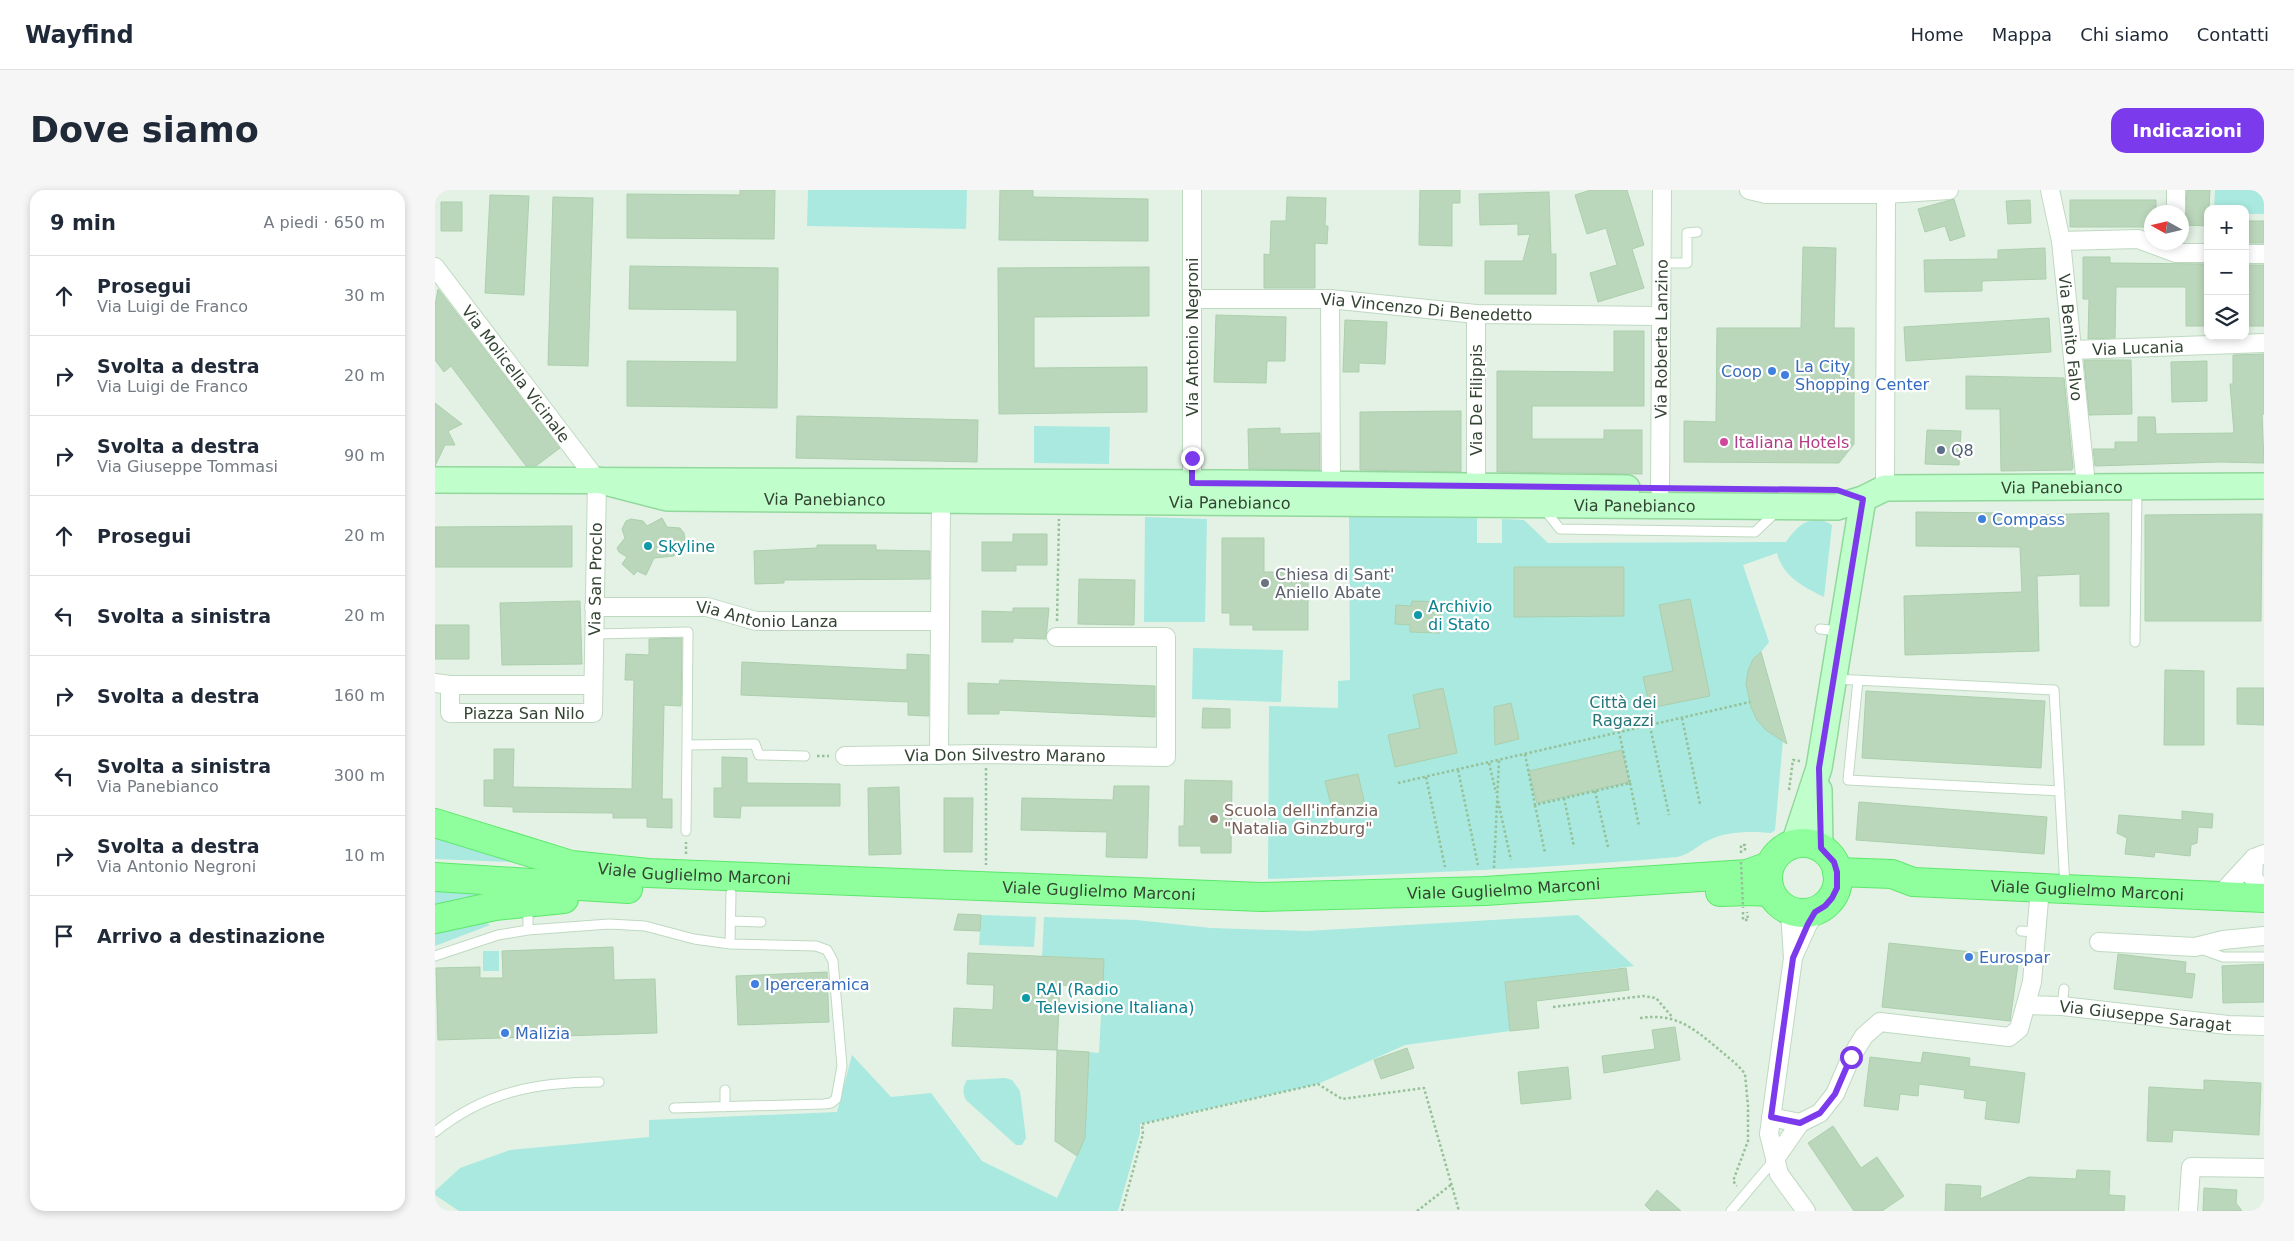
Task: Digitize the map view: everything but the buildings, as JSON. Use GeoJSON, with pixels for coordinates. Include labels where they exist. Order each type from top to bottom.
{"type":"FeatureCollection","features":[{"type":"Feature","properties":{"kind":"main road","name":"Viale Guglielmo Marconi"},"geometry":{"type":"LineString","coordinates":[[435,823],[571,865],[648,873],[1262,897],[1485,891],[1747,874],[1770,879]]}},
{"type":"Feature","properties":{"kind":"main road"},"geometry":{"type":"LineString","coordinates":[[1807,846],[1834,862],[1837,880],[1832,898],[1825,906],[1803,912],[1775,900],[1770,879],[1775,856],[1784,848],[1807,846]]}},
{"type":"Feature","properties":{"kind":"main road","name":"Viale Guglielmo Marconi"},"geometry":{"type":"LineString","coordinates":[[435,877],[649,890],[1262,915],[1486,906],[1749,891],[1770,879]]}},
{"type":"Feature","properties":{"kind":"main road","name":"Viale Guglielmo Marconi"},"geometry":{"type":"LineString","coordinates":[[1837,880],[1890,888],[1913,882],[2218,898],[2264,898]]}},
{"type":"Feature","properties":{"kind":"main road"},"geometry":{"type":"LineString","coordinates":[[435,919],[495,906],[649,890]]}},
{"type":"Feature","properties":{"kind":"street","name":"Via Antonio Negroni"},"geometry":{"type":"LineString","coordinates":[[1192,190],[1192,492]]}},
{"type":"Feature","properties":{"kind":"street","name":"Via Roberta Lanzino"},"geometry":{"type":"LineString","coordinates":[[1660,489],[1662,190]]}},
{"type":"Feature","properties":{"kind":"street"},"geometry":{"type":"LineString","coordinates":[[1749,190],[1766,194],[1949,190]]}},
{"type":"Feature","properties":{"kind":"street","name":"Via Benito Falvo"},"geometry":{"type":"LineString","coordinates":[[2050,190],[2061,241],[2086,485]]}},
{"type":"Feature","properties":{"kind":"street"},"geometry":{"type":"LineString","coordinates":[[2176,190],[2176,205]]}},
{"type":"Feature","properties":{"kind":"street"},"geometry":{"type":"LineString","coordinates":[[1885,488],[1882,226],[1894,192]]}},
{"type":"Feature","properties":{"kind":"street"},"geometry":{"type":"LineString","coordinates":[[2061,241],[2144,240]]}},
{"type":"Feature","properties":{"kind":"street"},"geometry":{"type":"LineString","coordinates":[[2189,250],[2204,252]]}},
{"type":"Feature","properties":{"kind":"street"},"geometry":{"type":"LineString","coordinates":[[2249,254],[2264,254]]}},
{"type":"Feature","properties":{"kind":"street","name":"Via Molicella Vicinale"},"geometry":{"type":"LineString","coordinates":[[435,267],[597,480]]}},
{"type":"Feature","properties":{"kind":"street","name":"Via Vincenzo Di Benedetto"},"geometry":{"type":"LineString","coordinates":[[1192,299],[1330,298],[1477,314],[1661,316]]}},
{"type":"Feature","properties":{"kind":"street"},"geometry":{"type":"LineString","coordinates":[[1330,298],[1331,484]]}},
{"type":"Feature","properties":{"kind":"street","name":"Via De Filippis"},"geometry":{"type":"LineString","coordinates":[[1477,314],[1477,486]]}},
{"type":"Feature","properties":{"kind":"street","name":"Via Lucania"},"geometry":{"type":"LineString","coordinates":[[2073,350],[2264,344]]}},
{"type":"Feature","properties":{"kind":"street","name":"Via Panebianco"},"geometry":{"type":"LineString","coordinates":[[435,480],[597,480],[1192,492],[1312,506],[1540,504],[1837,507],[1863,499],[1885,488],[2086,485],[2264,486]]}},
{"type":"Feature","properties":{"kind":"street","name":"Via Panebianco"},"geometry":{"type":"LineString","coordinates":[[597,480],[667,498],[1059,500],[1331,484],[1837,490],[1863,499]]}},
{"type":"Feature","properties":{"kind":"street","name":"Via San Proclo"},"geometry":{"type":"LineString","coordinates":[[593,682],[597,480]]}},
{"type":"Feature","properties":{"kind":"street"},"geometry":{"type":"LineString","coordinates":[[1807,846],[1810,765],[1832,679],[1830,630],[1863,499]]}},
{"type":"Feature","properties":{"kind":"street"},"geometry":{"type":"LineString","coordinates":[[939,754],[941,500]]}},
{"type":"Feature","properties":{"kind":"street","name":"Via Antonio Lanza"},"geometry":{"type":"LineString","coordinates":[[594,607],[707,607],[756,621],[940,621]]}},
{"type":"Feature","properties":{"kind":"street","name":"Via Don Silvestro Marano"},"geometry":{"type":"LineString","coordinates":[[845,756],[985,754],[1166,757],[1166,637],[1056,638]]}},
{"type":"Feature","properties":{"kind":"street","name":"Piazza San Nilo"},"geometry":{"type":"LineString","coordinates":[[593,682],[593,713],[450,714],[442,684],[593,682]]}},
{"type":"Feature","properties":{"kind":"street"},"geometry":{"type":"LineString","coordinates":[[2259,856],[2253,878],[2264,891]]}},
{"type":"Feature","properties":{"kind":"street"},"geometry":{"type":"LineString","coordinates":[[2218,898],[2259,856]]}},
{"type":"Feature","properties":{"kind":"street"},"geometry":{"type":"LineString","coordinates":[[1775,1159],[1800,1123],[1820,1113],[1835,1094],[1851,1057],[1864,1036],[1880,1022],[2009,1037],[2019,1029],[2033,982],[2029,931],[2053,889]]}},
{"type":"Feature","properties":{"kind":"street"},"geometry":{"type":"LineString","coordinates":[[1803,912],[1793,958],[1769,1134],[1779,1174],[1806,1211]]}},
{"type":"Feature","properties":{"kind":"street"},"geometry":{"type":"LineString","coordinates":[[1793,958],[1808,924],[1803,912]]}},
{"type":"Feature","properties":{"kind":"street"},"geometry":{"type":"LineString","coordinates":[[2099,942],[2195,947],[2223,940],[2264,936]]}},
{"type":"Feature","properties":{"kind":"street","name":"Via Giuseppe Saragat"},"geometry":{"type":"LineString","coordinates":[[2027,1005],[2063,997],[2227,1024],[2264,1026]]}},
{"type":"Feature","properties":{"kind":"street"},"geometry":{"type":"LineString","coordinates":[[1771,1117],[1800,1123]]}},
{"type":"Feature","properties":{"kind":"street"},"geometry":{"type":"LineString","coordinates":[[2188,1211],[2191,1166],[2264,1168]]}},
{"type":"Feature","properties":{"kind":"lane"},"geometry":{"type":"LineString","coordinates":[[1662,263],[1687,263],[1687,232],[1697,232]]}},
{"type":"Feature","properties":{"kind":"lane"},"geometry":{"type":"LineString","coordinates":[[2135,642],[2137,486]]}},
{"type":"Feature","properties":{"kind":"lane"},"geometry":{"type":"LineString","coordinates":[[594,634],[688,632],[686,831]]}},
{"type":"Feature","properties":{"kind":"lane"},"geometry":{"type":"LineString","coordinates":[[1832,679],[2054,690],[2059,791],[2053,889]]}},
{"type":"Feature","properties":{"kind":"lane"},"geometry":{"type":"LineString","coordinates":[[1858,680],[1849,780],[2059,791]]}},
{"type":"Feature","properties":{"kind":"lane"},"geometry":{"type":"LineString","coordinates":[[687,745],[755,744],[759,755],[805,756]]}},
{"type":"Feature","properties":{"kind":"lane"},"geometry":{"type":"LineString","coordinates":[[730,944],[731,893]]}},
{"type":"Feature","properties":{"kind":"lane"},"geometry":{"type":"LineString","coordinates":[[527,902],[528,930]]}},
{"type":"Feature","properties":{"kind":"lane"},"geometry":{"type":"LineString","coordinates":[[731,921],[761,922]]}},
{"type":"Feature","properties":{"kind":"lane"},"geometry":{"type":"LineString","coordinates":[[435,956],[498,935],[528,930],[609,924],[645,926],[694,939],[730,944],[816,946],[827,950],[833,961],[842,1066],[836,1099],[831,1103],[674,1108]]}},
{"type":"Feature","properties":{"kind":"lane"},"geometry":{"type":"LineString","coordinates":[[2195,947],[2223,957],[2264,957]]}},
{"type":"Feature","properties":{"kind":"lane"},"geometry":{"type":"LineString","coordinates":[[435,1132],[467,1109],[509,1092],[568,1082],[599,1082]]}},
{"type":"Feature","properties":{"kind":"lane"},"geometry":{"type":"LineString","coordinates":[[725,1090],[725,1107]]}},
{"type":"Feature","properties":{"kind":"lane"},"geometry":{"type":"LineString","coordinates":[[1731,1211],[1775,1159]]}},
{"type":"Feature","properties":{"kind":"path"},"geometry":{"type":"LineString","coordinates":[[1056,638],[1059,500]]}},
{"type":"Feature","properties":{"kind":"path"},"geometry":{"type":"LineString","coordinates":[[1398,783],[1750,702]]}},
{"type":"Feature","properties":{"kind":"path"},"geometry":{"type":"LineString","coordinates":[[1682,718],[1700,804]]}},
{"type":"Feature","properties":{"kind":"path"},"geometry":{"type":"LineString","coordinates":[[1650,725],[1669,815]]}},
{"type":"Feature","properties":{"kind":"path"},"geometry":{"type":"LineString","coordinates":[[1619,732],[1639,826]]}},
{"type":"Feature","properties":{"kind":"path"},"geometry":{"type":"LineString","coordinates":[[985,754],[986,866]]}},
{"type":"Feature","properties":{"kind":"path"},"geometry":{"type":"LineString","coordinates":[[1525,754],[1545,853]]}},
{"type":"Feature","properties":{"kind":"path"},"geometry":{"type":"LineString","coordinates":[[805,756],[845,756]]}},
{"type":"Feature","properties":{"kind":"path"},"geometry":{"type":"LineString","coordinates":[[1494,868],[1499,760]]}},
{"type":"Feature","properties":{"kind":"path"},"geometry":{"type":"LineString","coordinates":[[1789,796],[1793,760],[1810,765]]}},
{"type":"Feature","properties":{"kind":"path"},"geometry":{"type":"LineString","coordinates":[[1489,762],[1511,860]]}},
{"type":"Feature","properties":{"kind":"path"},"geometry":{"type":"LineString","coordinates":[[1458,770],[1478,866]]}},
{"type":"Feature","properties":{"kind":"path"},"geometry":{"type":"LineString","coordinates":[[1426,777],[1445,868]]}},
{"type":"Feature","properties":{"kind":"path"},"geometry":{"type":"LineString","coordinates":[[1535,805],[1630,783]]}},
{"type":"Feature","properties":{"kind":"path"},"geometry":{"type":"LineString","coordinates":[[1595,791],[1608,846]]}},
{"type":"Feature","properties":{"kind":"path"},"geometry":{"type":"LineString","coordinates":[[1564,798],[1574,847]]}},
{"type":"Feature","properties":{"kind":"path"},"geometry":{"type":"LineString","coordinates":[[686,831],[686,859]]}},
{"type":"Feature","properties":{"kind":"path"},"geometry":{"type":"LineString","coordinates":[[1741,862],[1743,920],[1748,920],[1747,907]]}},
{"type":"Feature","properties":{"kind":"path"},"geometry":{"type":"LineString","coordinates":[[1553,1007],[1643,996],[1656,998],[1674,1019]]}},
{"type":"Feature","properties":{"kind":"path"},"geometry":{"type":"LineString","coordinates":[[1640,1018],[1656,1016],[1674,1019],[1694,1029],[1745,1074],[1747,1141],[1733,1181],[1744,1195]]}},
{"type":"Feature","properties":{"kind":"path"},"geometry":{"type":"LineString","coordinates":[[1122,1211],[1143,1134],[1142,1124],[1318,1084],[1342,1099],[1425,1088],[1459,1211]]}},
{"type":"Feature","properties":{"kind":"path"},"geometry":{"type":"LineString","coordinates":[[1417,1211],[1452,1184]]}},
{"type":"Feature","properties":{"kind":"green space"},"geometry":{"type":"Polygon","coordinates":[[[808,190],[967,190],[966,229],[807,226],[808,190]]]}},
{"type":"Feature","properties":{"kind":"green space"},"geometry":{"type":"Polygon","coordinates":[[[2215,190],[2264,190],[2264,214],[2249,214],[2249,205],[2214,205],[2215,190]]]}},
{"type":"Feature","properties":{"kind":"green space"},"geometry":{"type":"Polygon","coordinates":[[[1034,426],[1110,427],[1109,464],[1034,463],[1034,426]]]}},
{"type":"Feature","properties":{"kind":"green space","name":"Città dei Ragazzi"},"geometry":{"type":"Polygon","coordinates":[[[1477,514],[1477,543],[1502,543],[1502,519],[1524,520],[1548,543],[1786,542],[1795,530],[1806,522],[1818,520],[1832,525],[1824,597],[1802,585],[1789,575],[1784,569],[1777,553],[1743,565],[1769,642],[1761,652],[1786,740],[1783,740],[1775,830],[1771,833],[1747,832],[1723,835],[1709,840],[1690,852],[1677,857],[1524,868],[1268,879],[1269,706],[1338,708],[1338,681],[1350,680],[1349,515],[1477,514]]]}},
{"type":"Feature","properties":{"kind":"green space"},"geometry":{"type":"Polygon","coordinates":[[[1145,517],[1207,519],[1205,622],[1144,622],[1145,517]]]}},
{"type":"Feature","properties":{"kind":"green space"},"geometry":{"type":"Polygon","coordinates":[[[1193,648],[1283,650],[1281,702],[1192,699],[1193,648]]]}},
{"type":"Feature","properties":{"kind":"green space"},"geometry":{"type":"Polygon","coordinates":[[[435,832],[533,863],[435,859],[435,832]]]}},
{"type":"Feature","properties":{"kind":"green space"},"geometry":{"type":"Polygon","coordinates":[[[435,885],[529,888],[435,910],[435,885]]]}},
{"type":"Feature","properties":{"kind":"green space"},"geometry":{"type":"Polygon","coordinates":[[[981,915],[1036,917],[1034,947],[979,945],[981,915]]]}},
{"type":"Feature","properties":{"kind":"green space"},"geometry":{"type":"Polygon","coordinates":[[[1578,915],[1634,966],[1505,982],[1510,1031],[1405,1045],[1318,1084],[1140,1124],[1140,1133],[1118,1211],[459,1211],[435,1195],[435,1191],[460,1168],[510,1150],[649,1137],[649,1120],[837,1112],[852,1055],[891,1097],[931,1093],[982,1161],[1057,1198],[1085,1138],[1089,1052],[1099,1053],[1104,959],[1042,956],[1044,917],[1136,920],[1211,928],[1307,931],[1578,915]]]}},
{"type":"Feature","properties":{"kind":"green space"},"geometry":{"type":"Polygon","coordinates":[[[478,919],[490,925],[435,946],[435,929],[478,919]]]}},
{"type":"Feature","properties":{"kind":"green space"},"geometry":{"type":"Polygon","coordinates":[[[483,951],[499,951],[499,971],[483,971],[483,951]]]}},
{"type":"Feature","properties":{"kind":"green space"},"geometry":{"type":"Polygon","coordinates":[[[1005,1078],[1012,1080],[1020,1091],[1026,1138],[1022,1145],[1016,1145],[966,1100],[964,1094],[967,1080],[1005,1078]]]}},
{"type":"Feature","properties":{"kind":"place","name":"Coop"},"geometry":{"type":"Point","coordinates":[1772,371]}},
{"type":"Feature","properties":{"kind":"place","name":"La City Shopping Center"},"geometry":{"type":"Point","coordinates":[1785,375]}},
{"type":"Feature","properties":{"kind":"place","name":"Italiana Hotels"},"geometry":{"type":"Point","coordinates":[1724,442]}},
{"type":"Feature","properties":{"kind":"place","name":"Q8"},"geometry":{"type":"Point","coordinates":[1941,450]}},
{"type":"Feature","properties":{"kind":"place","name":"Compass"},"geometry":{"type":"Point","coordinates":[1982,519]}},
{"type":"Feature","properties":{"kind":"place","name":"Skyline"},"geometry":{"type":"Point","coordinates":[648,546]}},
{"type":"Feature","properties":{"kind":"place","name":"Chiesa di Sant' Aniello Abate"},"geometry":{"type":"Point","coordinates":[1265,583]}},
{"type":"Feature","properties":{"kind":"place","name":"Archivio di Stato"},"geometry":{"type":"Point","coordinates":[1418,615]}},
{"type":"Feature","properties":{"kind":"place","name":"Scuola dell'infanzia \"Natalia Ginzburg\""},"geometry":{"type":"Point","coordinates":[1214,819]}},
{"type":"Feature","properties":{"kind":"place","name":"Eurospar"},"geometry":{"type":"Point","coordinates":[1969,957]}},
{"type":"Feature","properties":{"kind":"place","name":"Iperceramica"},"geometry":{"type":"Point","coordinates":[755,984]}},
{"type":"Feature","properties":{"kind":"place","name":"RAI (Radio Televisione Italiana)"},"geometry":{"type":"Point","coordinates":[1026,998]}},
{"type":"Feature","properties":{"kind":"place","name":"Malizia"},"geometry":{"type":"Point","coordinates":[505,1033]}},
{"type":"Feature","properties":{"kind":"route"},"geometry":{"type":"LineString","coordinates":[[1192,458],[1192,483],[1837,490],[1863,499],[1832,679],[1819,768],[1821,848],[1834,862],[1838,880],[1837,888],[1825,906],[1815,912],[1793,958],[1771,1117],[1800,1123],[1820,1113],[1835,1094],[1851,1057]]}}]}
